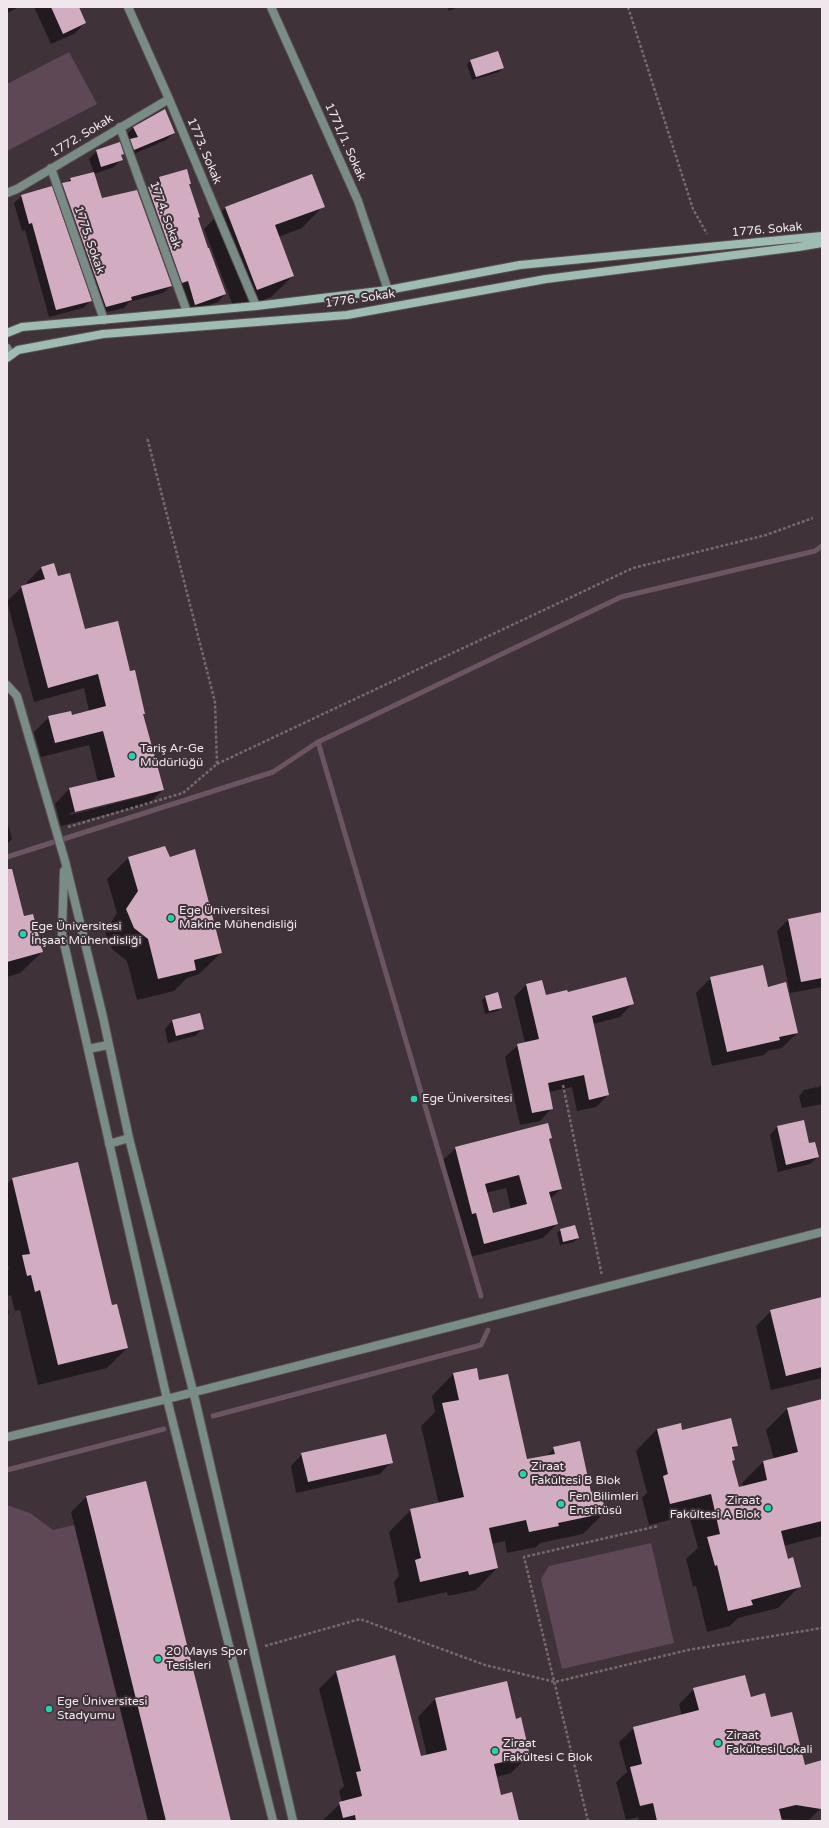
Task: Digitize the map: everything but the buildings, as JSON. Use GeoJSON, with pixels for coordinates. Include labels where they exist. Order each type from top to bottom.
{"type":"FeatureCollection","features":[{"type":"Feature","properties":{"kind":"street","name":"1773. Sokak"},"geometry":{"type":"LineString","coordinates":[[128,7],[169,99],[256,306]]}},
{"type":"Feature","properties":{"kind":"street","name":"1771/1. Sokak"},"geometry":{"type":"LineString","coordinates":[[271,7],[358,201],[388,290]]}},
{"type":"Feature","properties":{"kind":"street","name":"1772. Sokak"},"geometry":{"type":"LineString","coordinates":[[7,193],[17,189],[169,99]]}},
{"type":"Feature","properties":{"kind":"street","name":"1774. Sokak"},"geometry":{"type":"LineString","coordinates":[[120,127],[187,312]]}},
{"type":"Feature","properties":{"kind":"street","name":"1775. Sokak"},"geometry":{"type":"LineString","coordinates":[[51,168],[104,320]]}},
{"type":"Feature","properties":{"kind":"street","name":"1776. Sokak"},"geometry":{"type":"LineString","coordinates":[[7,333],[22,327],[256,306],[388,290],[520,265],[822,236]]}},
{"type":"Feature","properties":{"kind":"street","name":"1776. Sokak"},"geometry":{"type":"LineString","coordinates":[[8,354],[18,350],[103,334],[347,315],[546,279],[822,242]]}},
{"type":"Feature","properties":{"kind":"street"},"geometry":{"type":"LineString","coordinates":[[714,247],[717,257]]}},
{"type":"Feature","properties":{"kind":"street"},"geometry":{"type":"LineString","coordinates":[[7,685],[17,696],[65,860],[104,1017],[108,1045],[129,1138],[193,1392],[293,1821]]}},
{"type":"Feature","properties":{"kind":"street"},"geometry":{"type":"LineString","coordinates":[[65,860],[62,934],[167,1398],[273,1821]]}},
{"type":"Feature","properties":{"kind":"street"},"geometry":{"type":"LineString","coordinates":[[88,1049],[108,1045]]}},
{"type":"Feature","properties":{"kind":"street"},"geometry":{"type":"LineString","coordinates":[[109,1144],[129,1138]]}},
{"type":"Feature","properties":{"kind":"street"},"geometry":{"type":"LineString","coordinates":[[7,1437],[193,1392],[604,1286],[822,1232]]}},
{"type":"Feature","properties":{"kind":"path"},"geometry":{"type":"LineString","coordinates":[[628,7],[693,209],[714,247]]}},
{"type":"Feature","properties":{"kind":"path"},"geometry":{"type":"LineString","coordinates":[[147,437],[215,702],[217,764]]}},
{"type":"Feature","properties":{"kind":"path"},"geometry":{"type":"LineString","coordinates":[[57,833],[183,793],[217,764],[633,568],[766,535],[813,518]]}},
{"type":"Feature","properties":{"kind":"path"},"geometry":{"type":"LineString","coordinates":[[563,1085],[604,1286]]}},
{"type":"Feature","properties":{"kind":"path"},"geometry":{"type":"LineString","coordinates":[[588,1821],[524,1557],[658,1526]]}},
{"type":"Feature","properties":{"kind":"path"},"geometry":{"type":"LineString","coordinates":[[253,1650],[360,1619],[485,1665],[555,1682],[688,1650],[822,1628]]}},
{"type":"Feature","properties":{"kind":"shaded area"},"geometry":{"type":"Polygon","coordinates":[[[69,52],[97,104],[7,151],[7,84],[69,52]]]}},
{"type":"Feature","properties":{"kind":"shaded area","name":"Ege Üniversitesi Stadyumu"},"geometry":{"type":"Polygon","coordinates":[[[7,1505],[30,1513],[53,1530],[74,1525],[148,1821],[7,1821],[7,1505]]]}},
{"type":"Feature","properties":{"kind":"shaded area"},"geometry":{"type":"Polygon","coordinates":[[[651,1543],[674,1643],[562,1669],[541,1579],[549,1566],[651,1543]]]}},
{"type":"Feature","properties":{"kind":"waterway"},"geometry":{"type":"LineString","coordinates":[[7,857],[273,772],[318,742],[621,597],[815,551],[822,546]]}},
{"type":"Feature","properties":{"kind":"waterway"},"geometry":{"type":"LineString","coordinates":[[318,742],[481,1296]]}},
{"type":"Feature","properties":{"kind":"waterway"},"geometry":{"type":"LineString","coordinates":[[213,1416],[481,1345],[488,1330]]}},
{"type":"Feature","properties":{"kind":"waterway"},"geometry":{"type":"LineString","coordinates":[[7,1470],[164,1429]]}},
{"type":"Feature","properties":{"kind":"place","name":"Tariş Ar-Ge Müdürlüğü"},"geometry":{"type":"Point","coordinates":[132,756]}},
{"type":"Feature","properties":{"kind":"place","name":"Ege Üniversitesi Makine Mühendisliği"},"geometry":{"type":"Point","coordinates":[171,918]}},
{"type":"Feature","properties":{"kind":"place","name":"Ege Üniversitesi İnşaat Mühendisliği"},"geometry":{"type":"Point","coordinates":[23,934]}},
{"type":"Feature","properties":{"kind":"place","name":"Ege Üniversitesi"},"geometry":{"type":"Point","coordinates":[414,1099]}},
{"type":"Feature","properties":{"kind":"place","name":"Ziraat Fakültesi B Blok"},"geometry":{"type":"Point","coordinates":[523,1474]}},
{"type":"Feature","properties":{"kind":"place","name":"Fen Bilimleri Enstitüsü"},"geometry":{"type":"Point","coordinates":[561,1504]}},
{"type":"Feature","properties":{"kind":"place","name":"Ziraat Fakültesi A Blok"},"geometry":{"type":"Point","coordinates":[768,1508]}},
{"type":"Feature","properties":{"kind":"place","name":"20 Mayıs Spor Tesisleri"},"geometry":{"type":"Point","coordinates":[158,1659]}},
{"type":"Feature","properties":{"kind":"place","name":"Ege Üniversitesi Stadyumu"},"geometry":{"type":"Point","coordinates":[49,1709]}},
{"type":"Feature","properties":{"kind":"place","name":"Ziraat Fakültesi Lokali"},"geometry":{"type":"Point","coordinates":[718,1743]}},
{"type":"Feature","properties":{"kind":"place","name":"Ziraat Fakültesi C Blok"},"geometry":{"type":"Point","coordinates":[495,1751]}}]}
